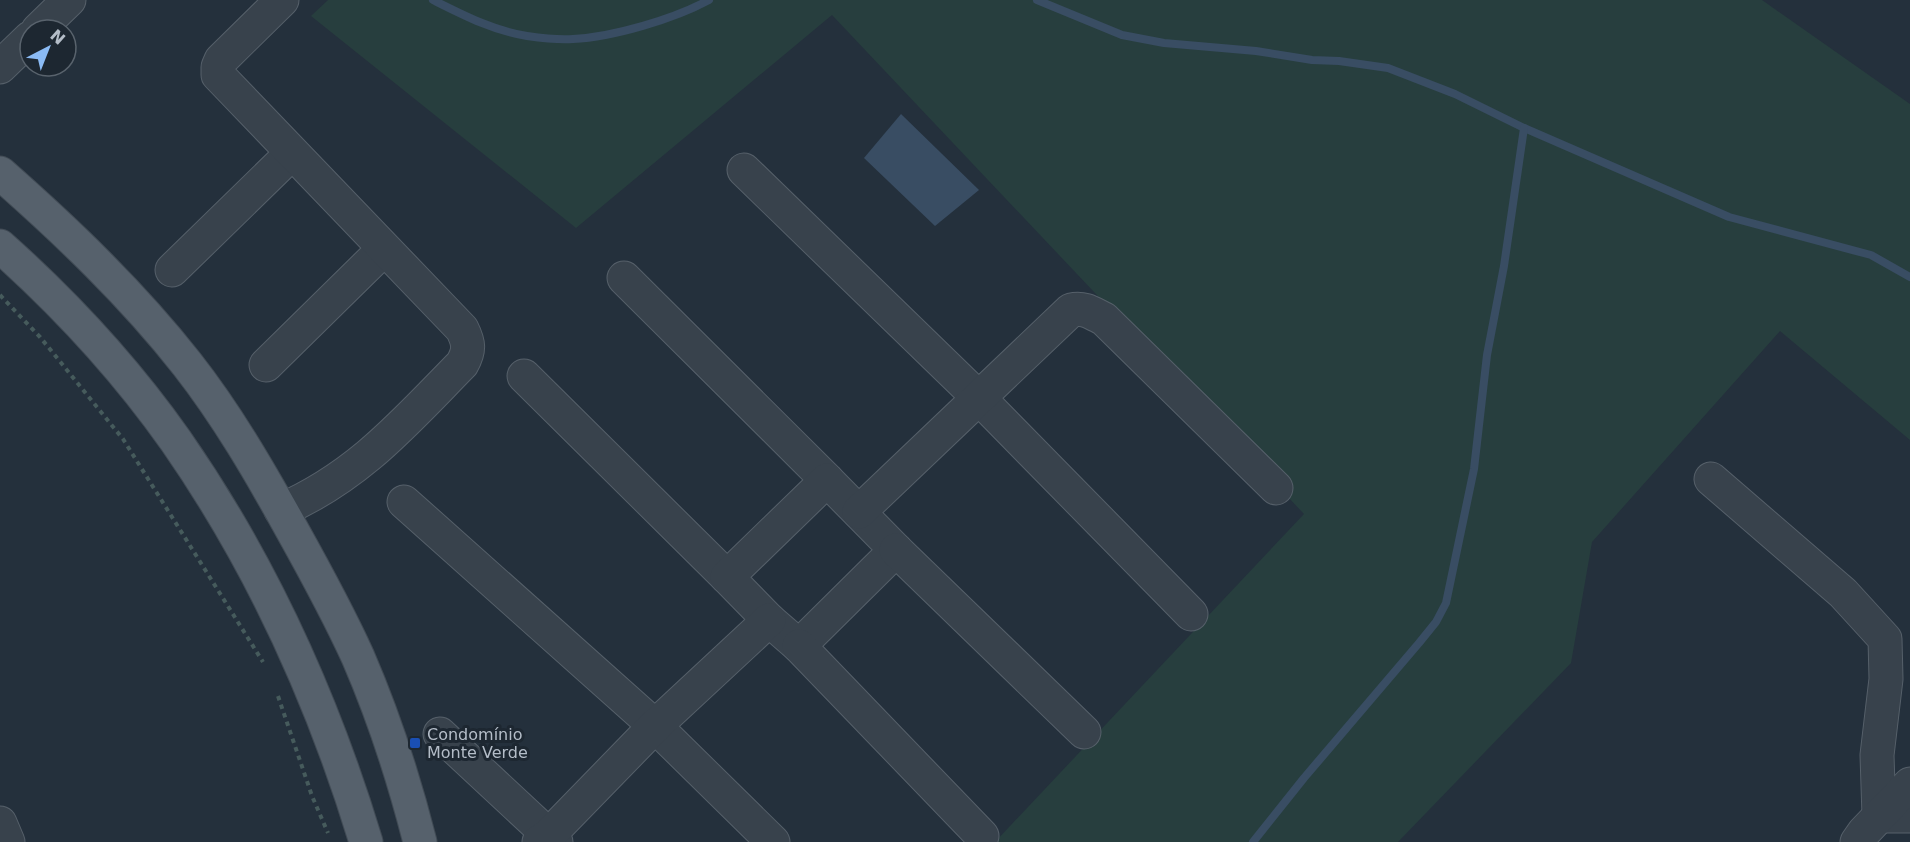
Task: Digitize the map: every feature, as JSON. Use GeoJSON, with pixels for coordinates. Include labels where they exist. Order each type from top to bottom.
{"type":"FeatureCollection","features":[{"type":"Feature","properties":{"kind":"main road"},"geometry":{"type":"LineString","coordinates":[[0,173],[73,240],[151,321],[188,366],[257,467],[327,593],[358,658],[387,732],[420,842]]}},
{"type":"Feature","properties":{"kind":"main road"},"geometry":{"type":"LineString","coordinates":[[0,246],[76,320],[141,395],[176,441],[215,502],[291,641],[342,767],[366,842]]}},
{"type":"Feature","properties":{"kind":"street"},"geometry":{"type":"LineString","coordinates":[[50,18],[69,0]]}},
{"type":"Feature","properties":{"kind":"street"},"geometry":{"type":"LineString","coordinates":[[281,510],[304,500],[354,469],[386,441],[462,364],[468,354],[469,346],[462,329],[218,75],[221,60],[282,0]]}},
{"type":"Feature","properties":{"kind":"street"},"geometry":{"type":"LineString","coordinates":[[0,67],[18,50]]}},
{"type":"Feature","properties":{"kind":"street"},"geometry":{"type":"LineString","coordinates":[[172,270],[292,153]]}},
{"type":"Feature","properties":{"kind":"street"},"geometry":{"type":"LineString","coordinates":[[744,170],[980,399],[1191,614]]}},
{"type":"Feature","properties":{"kind":"street"},"geometry":{"type":"LineString","coordinates":[[266,365],[384,249]]}},
{"type":"Feature","properties":{"kind":"street"},"geometry":{"type":"LineString","coordinates":[[624,278],[896,550],[1084,732]]}},
{"type":"Feature","properties":{"kind":"street"},"geometry":{"type":"LineString","coordinates":[[859,512],[1071,310],[1086,310],[1104,319],[1276,488]]}},
{"type":"Feature","properties":{"kind":"street"},"geometry":{"type":"LineString","coordinates":[[524,376],[769,620],[799,646],[982,836]]}},
{"type":"Feature","properties":{"kind":"street"},"geometry":{"type":"LineString","coordinates":[[727,577],[827,480]]}},
{"type":"Feature","properties":{"kind":"street"},"geometry":{"type":"LineString","coordinates":[[1711,480],[1843,593],[1885,639],[1886,679],[1877,755],[1895,816]]}},
{"type":"Feature","properties":{"kind":"street"},"geometry":{"type":"LineString","coordinates":[[405,502],[655,726],[773,842]]}},
{"type":"Feature","properties":{"kind":"street"},"geometry":{"type":"LineString","coordinates":[[799,646],[896,550]]}},
{"type":"Feature","properties":{"kind":"street"},"geometry":{"type":"LineString","coordinates":[[440,734],[548,840],[655,726],[769,620]]}},
{"type":"Feature","properties":{"kind":"street"},"geometry":{"type":"LineString","coordinates":[[1857,842],[1895,816],[1910,784]]}},
{"type":"Feature","properties":{"kind":"street"},"geometry":{"type":"LineString","coordinates":[[0,823],[8,842]]}},
{"type":"Feature","properties":{"kind":"path"},"geometry":{"type":"LineString","coordinates":[[0,295],[40,337],[123,439],[264,663]]}},
{"type":"Feature","properties":{"kind":"path"},"geometry":{"type":"LineString","coordinates":[[278,695],[312,795],[332,842]]}},
{"type":"Feature","properties":{"kind":"green space"},"geometry":{"type":"Polygon","coordinates":[[[328,0],[1762,0],[1910,104],[1910,440],[1780,331],[1592,542],[1571,663],[1398,842],[995,842],[1304,514],[832,15],[576,228],[311,16],[328,0]]]}},
{"type":"Feature","properties":{"kind":"water"},"geometry":{"type":"Polygon","coordinates":[[[901,114],[979,190],[935,226],[864,158],[901,114]]]}},
{"type":"Feature","properties":{"kind":"waterway"},"geometry":{"type":"LineString","coordinates":[[433,0],[479,22],[515,34],[550,39],[589,38],[643,26],[679,14],[709,0]]}},
{"type":"Feature","properties":{"kind":"waterway"},"geometry":{"type":"LineString","coordinates":[[1037,0],[1122,35],[1164,43],[1256,51],[1388,68],[1455,94],[1524,128],[1729,217],[1871,255],[1910,277]]}},
{"type":"Feature","properties":{"kind":"waterway"},"geometry":{"type":"LineString","coordinates":[[1253,842],[1436,622],[1446,603],[1474,469],[1487,355],[1504,266],[1524,128]]}},
{"type":"Feature","properties":{"kind":"place","name":"Condomínio Monte Verde"},"geometry":{"type":"Point","coordinates":[415,743]}}]}
